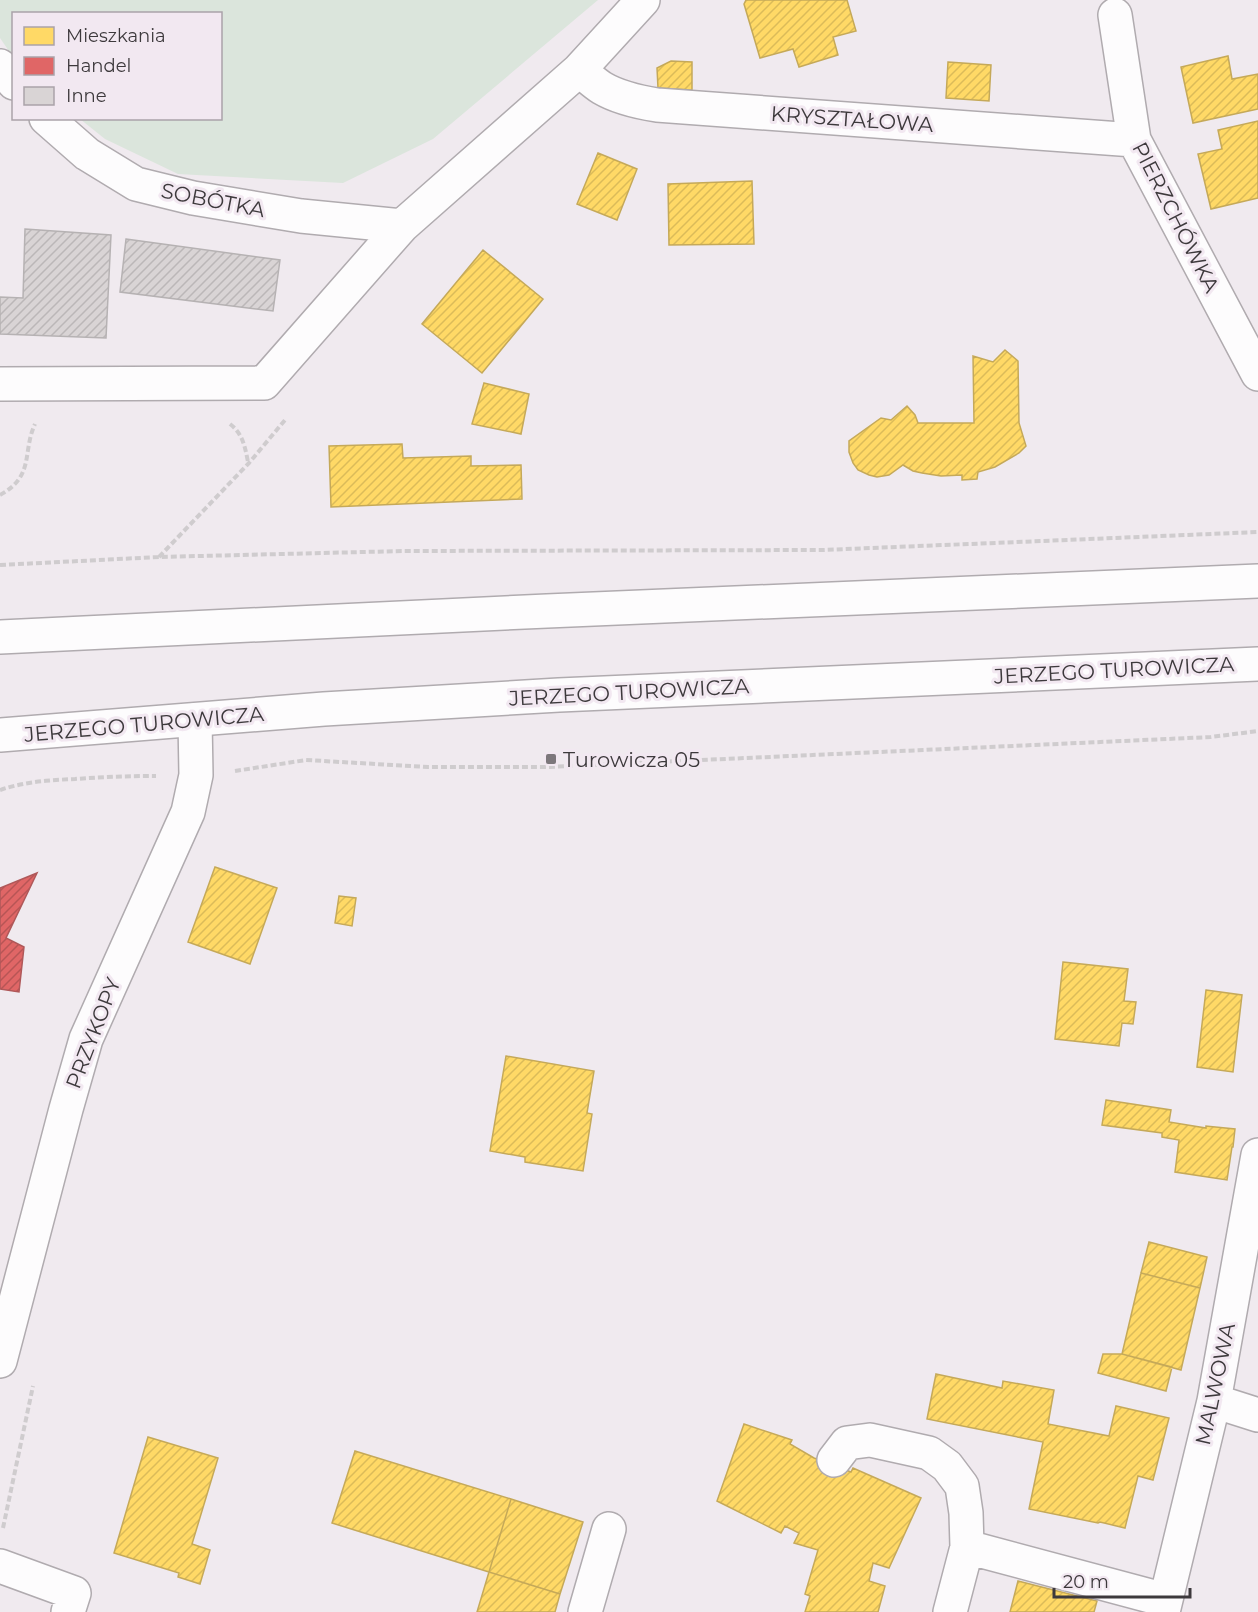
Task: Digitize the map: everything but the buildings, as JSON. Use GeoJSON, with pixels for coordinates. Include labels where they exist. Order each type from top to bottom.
{"type":"FeatureCollection","features":[{"type":"Feature","properties":{"kind":"street"},"geometry":{"type":"LineString","coordinates":[[0,384],[264,382],[402,226],[579,70],[643,0]]}},
{"type":"Feature","properties":{"kind":"street","name":"PIERZCHÓWKA"},"geometry":{"type":"LineString","coordinates":[[1115,15],[1134,140],[1258,374]]}},
{"type":"Feature","properties":{"kind":"street"},"geometry":{"type":"LineString","coordinates":[[0,66],[12,81]]}},
{"type":"Feature","properties":{"kind":"street","name":"KRYSZTAŁOWA"},"geometry":{"type":"LineString","coordinates":[[579,70],[611,93],[657,105],[1134,140]]}},
{"type":"Feature","properties":{"kind":"street","name":"SOBÓTKA"},"geometry":{"type":"LineString","coordinates":[[48,120],[87,154],[136,184],[193,198],[301,216],[402,226]]}},
{"type":"Feature","properties":{"kind":"street"},"geometry":{"type":"LineString","coordinates":[[9,633],[1258,581]]}},
{"type":"Feature","properties":{"kind":"street","name":"JERZEGO TUROWICZA"},"geometry":{"type":"LineString","coordinates":[[0,735],[324,709],[559,695],[1258,664]]}},
{"type":"Feature","properties":{"kind":"street","name":"PRZYKOPY"},"geometry":{"type":"LineString","coordinates":[[1,1356],[86,1039],[188,812],[196,775],[195,720]]}},
{"type":"Feature","properties":{"kind":"street","name":"MALWOWA"},"geometry":{"type":"LineString","coordinates":[[1164,1606],[1214,1401],[1258,1155]]}},
{"type":"Feature","properties":{"kind":"street"},"geometry":{"type":"LineString","coordinates":[[1214,1401],[1258,1415]]}},
{"type":"Feature","properties":{"kind":"street"},"geometry":{"type":"LineString","coordinates":[[834,1460],[847,1443],[870,1440],[929,1454],[947,1466],[962,1486],[967,1547],[950,1612]]}},
{"type":"Feature","properties":{"kind":"street"},"geometry":{"type":"LineString","coordinates":[[585,1612],[609,1529]]}},
{"type":"Feature","properties":{"kind":"street"},"geometry":{"type":"LineString","coordinates":[[967,1547],[1164,1606]]}},
{"type":"Feature","properties":{"kind":"street"},"geometry":{"type":"LineString","coordinates":[[0,1566],[74,1593],[68,1612]]}},
{"type":"Feature","properties":{"kind":"path"},"geometry":{"type":"LineString","coordinates":[[0,495],[10,489],[26,467],[30,435],[39,417]]}},
{"type":"Feature","properties":{"kind":"path"},"geometry":{"type":"LineString","coordinates":[[159,557],[249,462]]}},
{"type":"Feature","properties":{"kind":"path"},"geometry":{"type":"LineString","coordinates":[[1250,533],[1258,527]]}},
{"type":"Feature","properties":{"kind":"path"},"geometry":{"type":"LineString","coordinates":[[0,565],[159,557],[404,551],[824,550],[1258,532]]}},
{"type":"Feature","properties":{"kind":"path"},"geometry":{"type":"LineString","coordinates":[[233,772],[306,760],[428,767],[547,767],[1199,738],[1258,731]]}},
{"type":"Feature","properties":{"kind":"path"},"geometry":{"type":"LineString","coordinates":[[0,790],[56,780],[164,776]]}},
{"type":"Feature","properties":{"kind":"shaded area"},"geometry":{"type":"Polygon","coordinates":[[[0,0],[598,0],[433,139],[343,183],[178,174],[105,139],[81,120],[222,120],[222,12],[12,12],[12,56],[0,38],[0,0]]]}},
{"type":"Feature","properties":{"kind":"place","name":"Turowicza 05"},"geometry":{"type":"Point","coordinates":[551,759]}}]}
